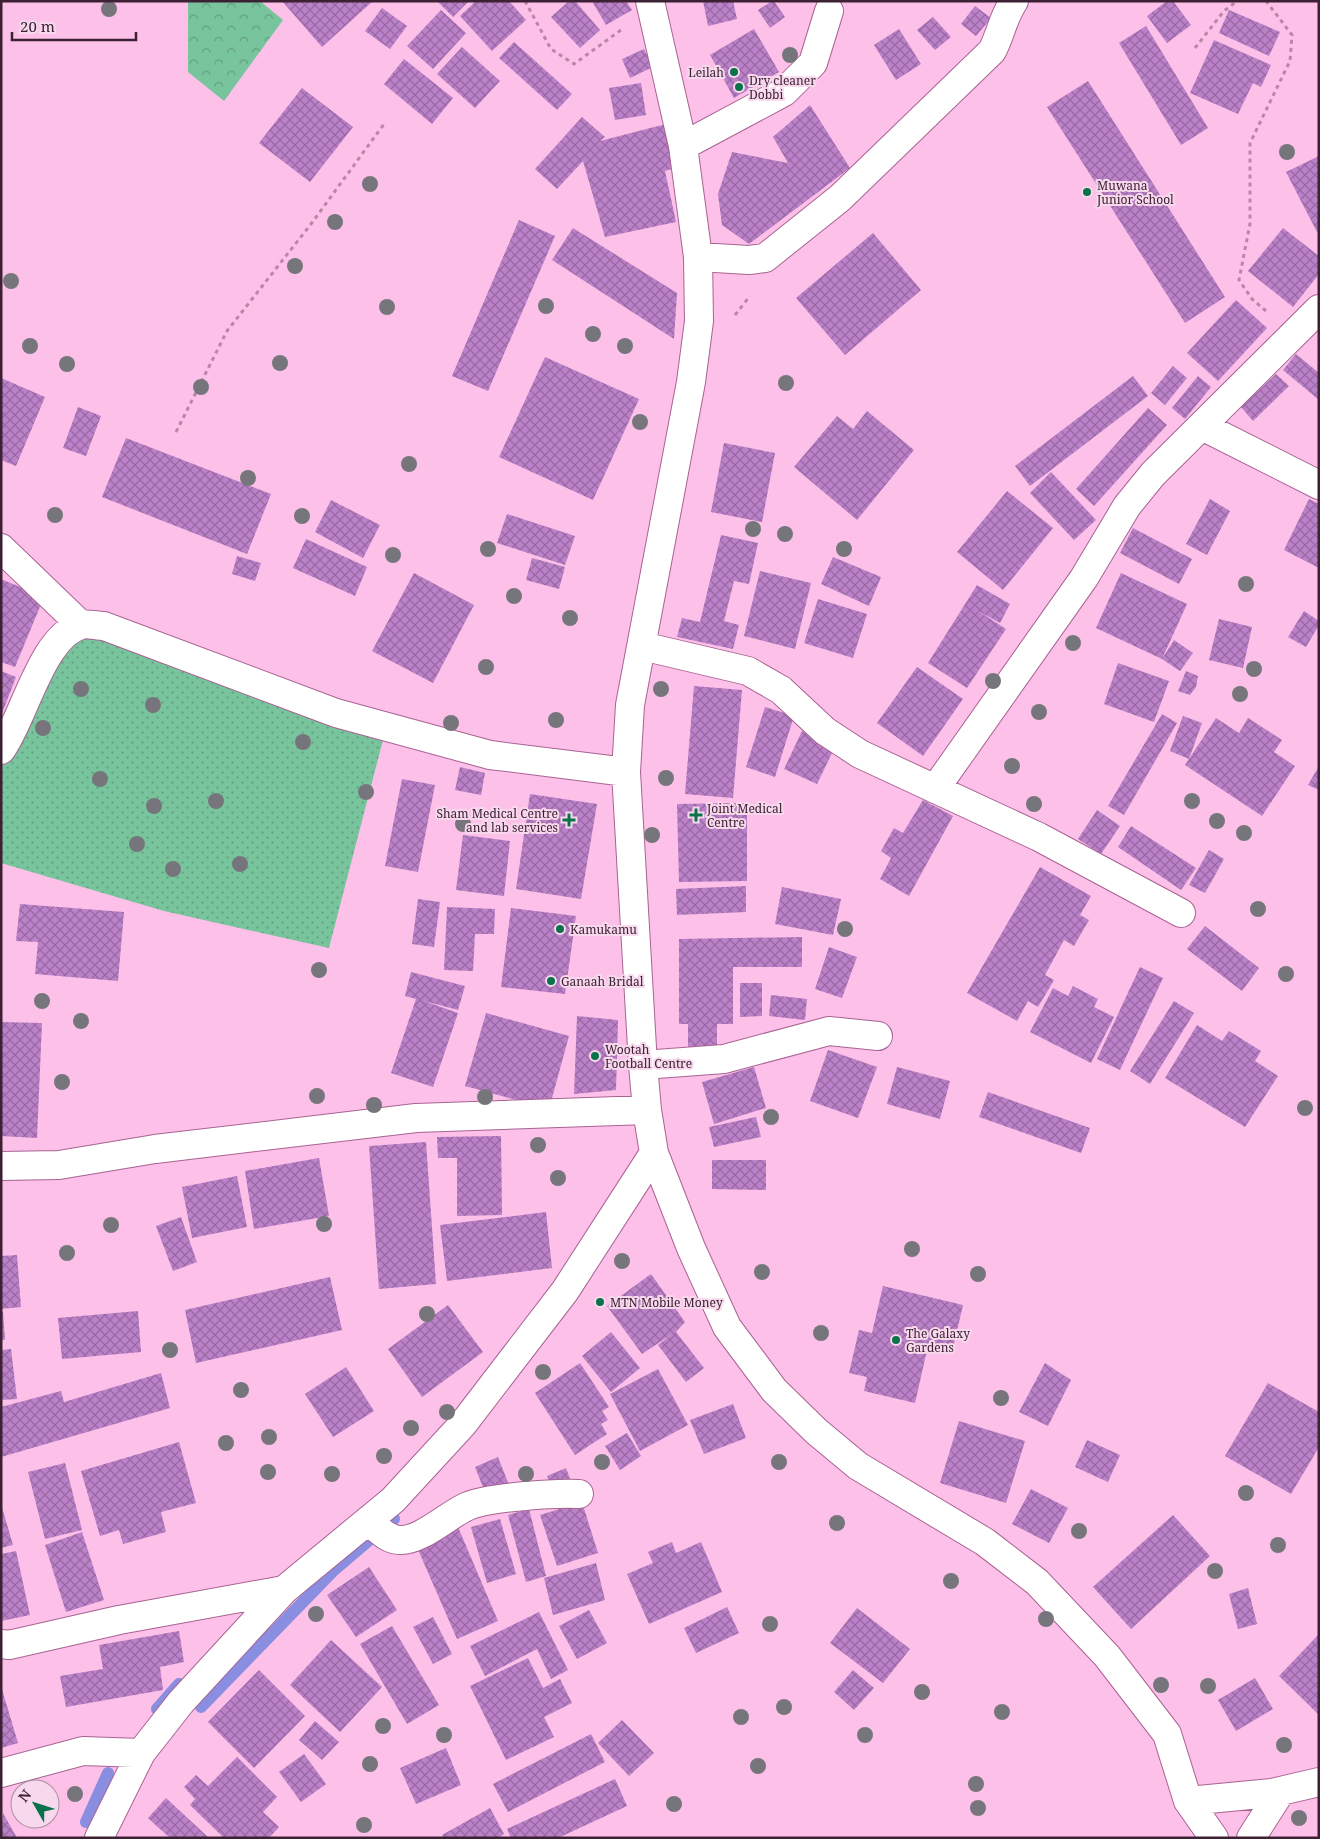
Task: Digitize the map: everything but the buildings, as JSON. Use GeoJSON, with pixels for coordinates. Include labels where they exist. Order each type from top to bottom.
{"type":"FeatureCollection","features":[{"type":"Feature","properties":{"kind":"street"},"geometry":{"type":"LineString","coordinates":[[698,257],[749,260],[765,258],[840,198],[992,51],[1001,35],[1002,24],[1007,11],[1014,1]]}},
{"type":"Feature","properties":{"kind":"street"},"geometry":{"type":"LineString","coordinates":[[650,6],[683,146],[698,257],[699,321],[691,382],[630,705],[626,772],[643,1065],[647,1110],[654,1153],[691,1248],[727,1327],[774,1390],[816,1431],[858,1466],[985,1542],[1037,1582],[1106,1656],[1167,1734],[1188,1802],[1214,1838]]}},
{"type":"Feature","properties":{"kind":"street"},"geometry":{"type":"LineString","coordinates":[[683,146],[784,92],[814,63],[829,11]]}},
{"type":"Feature","properties":{"kind":"street"},"geometry":{"type":"LineString","coordinates":[[935,789],[1084,578],[1127,506],[1153,474],[1319,309]]}},
{"type":"Feature","properties":{"kind":"street"},"geometry":{"type":"LineString","coordinates":[[1202,426],[1319,485]]}},
{"type":"Feature","properties":{"kind":"street"},"geometry":{"type":"LineString","coordinates":[[1,548],[81,625]]}},
{"type":"Feature","properties":{"kind":"street"},"geometry":{"type":"LineString","coordinates":[[1,750],[49,654],[64,635],[81,625],[104,626],[336,713],[490,755],[626,772]]}},
{"type":"Feature","properties":{"kind":"street"},"geometry":{"type":"LineString","coordinates":[[642,646],[748,671],[781,690],[825,731],[860,754],[1055,844],[1181,914]]}},
{"type":"Feature","properties":{"kind":"street"},"geometry":{"type":"LineString","coordinates":[[643,1065],[724,1059],[829,1031],[878,1036]]}},
{"type":"Feature","properties":{"kind":"street"},"geometry":{"type":"LineString","coordinates":[[1,1166],[59,1165],[155,1149],[416,1118],[647,1110]]}},
{"type":"Feature","properties":{"kind":"street"},"geometry":{"type":"LineString","coordinates":[[99,1838],[141,1753],[181,1702],[284,1590],[368,1521],[427,1465],[463,1424],[565,1291],[654,1153]]}},
{"type":"Feature","properties":{"kind":"street"},"geometry":{"type":"LineString","coordinates":[[368,1521],[389,1539],[402,1541],[418,1535],[469,1506],[539,1495],[578,1494]]}},
{"type":"Feature","properties":{"kind":"street"},"geometry":{"type":"LineString","coordinates":[[1,1644],[9,1645],[119,1620],[284,1590]]}},
{"type":"Feature","properties":{"kind":"street"},"geometry":{"type":"LineString","coordinates":[[1,1773],[83,1751],[141,1753]]}},
{"type":"Feature","properties":{"kind":"street"},"geometry":{"type":"LineString","coordinates":[[1188,1802],[1281,1791],[1319,1782]]}},
{"type":"Feature","properties":{"kind":"street"},"geometry":{"type":"LineString","coordinates":[[1251,1838],[1281,1791]]}},
{"type":"Feature","properties":{"kind":"path"},"geometry":{"type":"LineString","coordinates":[[525,1],[551,49],[574,64],[650,6]]}},
{"type":"Feature","properties":{"kind":"path"},"geometry":{"type":"LineString","coordinates":[[1195,48],[1224,11],[1237,1]]}},
{"type":"Feature","properties":{"kind":"path"},"geometry":{"type":"LineString","coordinates":[[1266,1],[1292,34],[1290,61],[1250,144],[1250,224],[1240,280],[1252,299],[1292,335]]}},
{"type":"Feature","properties":{"kind":"path"},"geometry":{"type":"LineString","coordinates":[[176,432],[227,331],[384,124]]}},
{"type":"Feature","properties":{"kind":"green space"},"geometry":{"type":"Polygon","coordinates":[[[188,1],[260,1],[283,20],[224,101],[188,72],[188,1]]]}},
{"type":"Feature","properties":{"kind":"green space"},"geometry":{"type":"Polygon","coordinates":[[[102,636],[384,736],[329,948],[164,911],[1,863],[1,765],[11,759],[54,666],[76,641],[102,636]]]}},
{"type":"Feature","properties":{"kind":"waterway"},"geometry":{"type":"LineString","coordinates":[[201,1707],[333,1571],[394,1519]]}},
{"type":"Feature","properties":{"kind":"waterway"},"geometry":{"type":"LineString","coordinates":[[157,1709],[179,1684]]}},
{"type":"Feature","properties":{"kind":"waterway"},"geometry":{"type":"LineString","coordinates":[[86,1822],[108,1773]]}},
{"type":"Feature","properties":{"kind":"place","name":"Leilah"},"geometry":{"type":"Point","coordinates":[734,72]}},
{"type":"Feature","properties":{"kind":"place","name":"Dry cleaner Dobbi"},"geometry":{"type":"Point","coordinates":[739,87]}},
{"type":"Feature","properties":{"kind":"place","name":"Muwana Junior School"},"geometry":{"type":"Point","coordinates":[1087,192]}},
{"type":"Feature","properties":{"kind":"place","name":"Joint Medical Centre"},"geometry":{"type":"Point","coordinates":[696,815]}},
{"type":"Feature","properties":{"kind":"place","name":"Sham Medical Centre and lab services"},"geometry":{"type":"Point","coordinates":[569,820]}},
{"type":"Feature","properties":{"kind":"place","name":"Kamukamu"},"geometry":{"type":"Point","coordinates":[560,929]}},
{"type":"Feature","properties":{"kind":"place","name":"Ganaah Bridal"},"geometry":{"type":"Point","coordinates":[551,981]}},
{"type":"Feature","properties":{"kind":"place","name":"Wootah Football Centre"},"geometry":{"type":"Point","coordinates":[595,1056]}},
{"type":"Feature","properties":{"kind":"place","name":"MTN Mobile Money"},"geometry":{"type":"Point","coordinates":[600,1302]}},
{"type":"Feature","properties":{"kind":"place","name":"The Galaxy Gardens"},"geometry":{"type":"Point","coordinates":[896,1340]}}]}
